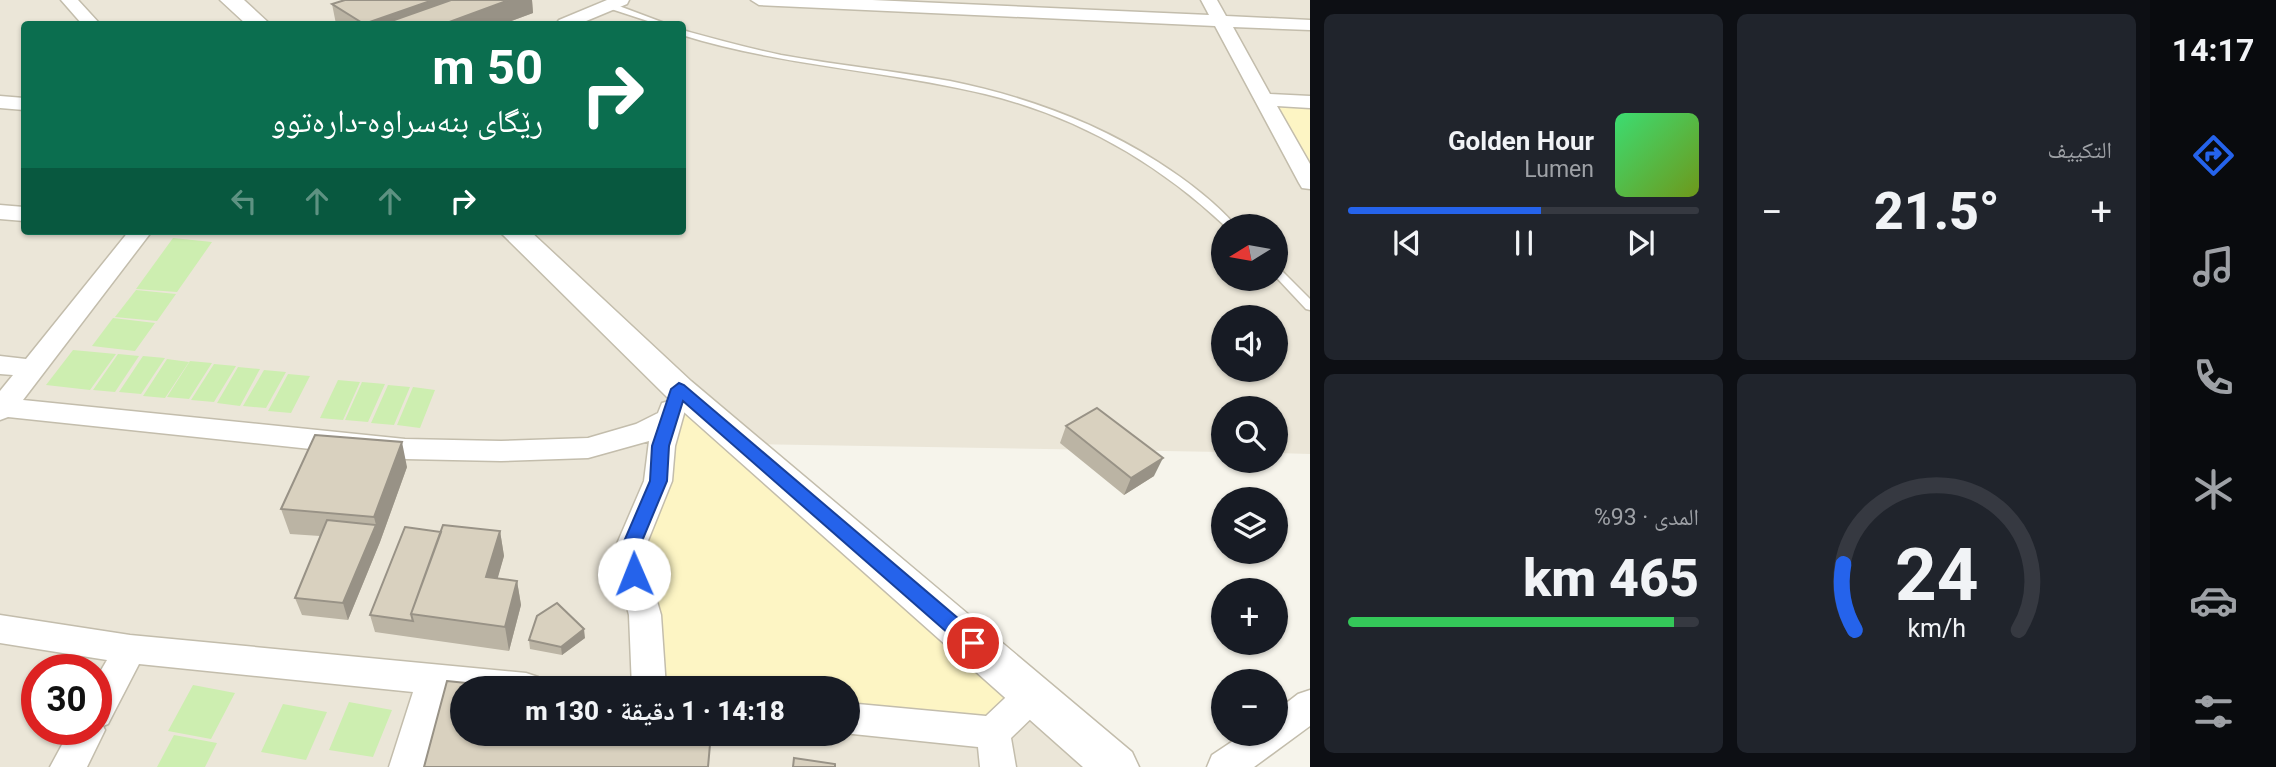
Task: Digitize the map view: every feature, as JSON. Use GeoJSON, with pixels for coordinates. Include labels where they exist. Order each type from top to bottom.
{"type":"FeatureCollection","features":[{"type":"Feature","properties":{"kind":"street"},"geometry":{"type":"LineString","coordinates":[[69,0],[88,21]]}},
{"type":"Feature","properties":{"kind":"street"},"geometry":{"type":"LineString","coordinates":[[231,0],[256,21]]}},
{"type":"Feature","properties":{"kind":"street"},"geometry":{"type":"LineString","coordinates":[[759,0],[1056,7],[1220,21],[1310,24]]}},
{"type":"Feature","properties":{"kind":"street"},"geometry":{"type":"LineString","coordinates":[[1209,0],[1310,183]]}},
{"type":"Feature","properties":{"kind":"street"},"geometry":{"type":"LineString","coordinates":[[572,21],[615,3]]}},
{"type":"Feature","properties":{"kind":"street"},"geometry":{"type":"LineString","coordinates":[[1263,99],[1310,102]]}},
{"type":"Feature","properties":{"kind":"street"},"geometry":{"type":"LineString","coordinates":[[0,102],[21,104]]}},
{"type":"Feature","properties":{"kind":"street"},"geometry":{"type":"LineString","coordinates":[[0,212],[21,214]]}},
{"type":"Feature","properties":{"kind":"street"},"geometry":{"type":"LineString","coordinates":[[1,408],[138,235]]}},
{"type":"Feature","properties":{"kind":"street"},"geometry":{"type":"LineString","coordinates":[[517,235],[674,404],[1033,694],[1116,767]]}},
{"type":"Feature","properties":{"kind":"street"},"geometry":{"type":"LineString","coordinates":[[0,365],[32,369]]}},
{"type":"Feature","properties":{"kind":"street"},"geometry":{"type":"LineString","coordinates":[[1,408],[405,449],[501,451],[588,447],[645,432],[674,404]]}},
{"type":"Feature","properties":{"kind":"street"},"geometry":{"type":"LineString","coordinates":[[648,676],[645,615],[628,553],[659,481],[661,446],[674,404]]}},
{"type":"Feature","properties":{"kind":"street"},"geometry":{"type":"LineString","coordinates":[[0,629],[130,649],[450,681]]}},
{"type":"Feature","properties":{"kind":"street"},"geometry":{"type":"LineString","coordinates":[[112,683],[130,649]]}},
{"type":"Feature","properties":{"kind":"street"},"geometry":{"type":"LineString","coordinates":[[407,767],[434,679]]}},
{"type":"Feature","properties":{"kind":"street"},"geometry":{"type":"LineString","coordinates":[[860,720],[993,733],[1033,694]]}},
{"type":"Feature","properties":{"kind":"street"},"geometry":{"type":"LineString","coordinates":[[1288,723],[1310,705]]}},
{"type":"Feature","properties":{"kind":"street"},"geometry":{"type":"LineString","coordinates":[[993,733],[998,767]]}},
{"type":"Feature","properties":{"kind":"street"},"geometry":{"type":"LineString","coordinates":[[68,767],[80,745]]}},
{"type":"Feature","properties":{"kind":"street"},"geometry":{"type":"LineString","coordinates":[[1225,767],[1256,746]]}},
{"type":"Feature","properties":{"kind":"lane"},"geometry":{"type":"LineString","coordinates":[[615,3],[656,21]]}},
{"type":"Feature","properties":{"kind":"lane"},"geometry":{"type":"LineString","coordinates":[[686,33],[803,60],[951,84],[1039,108],[1082,124],[1161,167],[1196,193],[1218,214]]}},
{"type":"Feature","properties":{"kind":"lane"},"geometry":{"type":"LineString","coordinates":[[1288,283],[1310,306]]}},
{"type":"Feature","properties":{"kind":"shaded area"},"geometry":{"type":"Polygon","coordinates":[[[0,0],[1310,0],[1310,454],[1288,453],[1288,396],[1211,396],[1211,452],[744,444],[1116,767],[0,767],[0,0]]]}},
{"type":"Feature","properties":{"kind":"green space"},"geometry":{"type":"Polygon","coordinates":[[[173,238],[212,242],[177,292],[136,289],[173,238]]]}},
{"type":"Feature","properties":{"kind":"green space"},"geometry":{"type":"Polygon","coordinates":[[[136,290],[176,294],[157,321],[115,317],[136,290]]]}},
{"type":"Feature","properties":{"kind":"green space"},"geometry":{"type":"Polygon","coordinates":[[[113,318],[155,323],[135,351],[92,346],[113,318]]]}},
{"type":"Feature","properties":{"kind":"green space"},"geometry":{"type":"Polygon","coordinates":[[[73,350],[116,354],[90,390],[46,385],[73,350]]]}},
{"type":"Feature","properties":{"kind":"green space"},"geometry":{"type":"Polygon","coordinates":[[[118,354],[139,356],[115,392],[93,390],[118,354]]]}},
{"type":"Feature","properties":{"kind":"green space"},"geometry":{"type":"Polygon","coordinates":[[[143,356],[165,358],[141,394],[119,392],[143,356]]]}},
{"type":"Feature","properties":{"kind":"green space"},"geometry":{"type":"Polygon","coordinates":[[[167,359],[189,362],[165,398],[143,396],[167,359]]]}},
{"type":"Feature","properties":{"kind":"green space"},"geometry":{"type":"Polygon","coordinates":[[[190,361],[212,363],[189,399],[167,397],[190,361]]]}},
{"type":"Feature","properties":{"kind":"green space"},"geometry":{"type":"Polygon","coordinates":[[[214,364],[236,366],[214,402],[191,400],[214,364]]]}},
{"type":"Feature","properties":{"kind":"green space"},"geometry":{"type":"Polygon","coordinates":[[[238,367],[260,369],[240,406],[217,403],[238,367]]]}},
{"type":"Feature","properties":{"kind":"green space"},"geometry":{"type":"Polygon","coordinates":[[[264,370],[286,372],[266,408],[243,406],[264,370]]]}},
{"type":"Feature","properties":{"kind":"green space"},"geometry":{"type":"Polygon","coordinates":[[[288,374],[310,376],[291,413],[268,411],[288,374]]]}},
{"type":"Feature","properties":{"kind":"green space"},"geometry":{"type":"Polygon","coordinates":[[[338,380],[360,382],[343,420],[320,418],[338,380]]]}},
{"type":"Feature","properties":{"kind":"green space"},"geometry":{"type":"Polygon","coordinates":[[[362,382],[385,384],[368,422],[345,420],[362,382]]]}},
{"type":"Feature","properties":{"kind":"green space"},"geometry":{"type":"Polygon","coordinates":[[[388,385],[410,387],[394,425],[371,423],[388,385]]]}},
{"type":"Feature","properties":{"kind":"green space"},"geometry":{"type":"Polygon","coordinates":[[[413,387],[435,390],[420,428],[397,425],[413,387]]]}},
{"type":"Feature","properties":{"kind":"green space"},"geometry":{"type":"Polygon","coordinates":[[[193,685],[235,693],[211,739],[168,731],[193,685]]]}},
{"type":"Feature","properties":{"kind":"green space"},"geometry":{"type":"Polygon","coordinates":[[[349,702],[392,710],[373,757],[329,750],[349,702]]]}},
{"type":"Feature","properties":{"kind":"green space"},"geometry":{"type":"Polygon","coordinates":[[[283,704],[327,712],[306,760],[261,752],[283,704]]]}},
{"type":"Feature","properties":{"kind":"green space"},"geometry":{"type":"Polygon","coordinates":[[[174,735],[217,743],[205,767],[157,767],[174,735]]]}},
{"type":"Feature","properties":{"kind":"sand"},"geometry":{"type":"Polygon","coordinates":[[[1263,99],[1310,102],[1310,183],[1263,99]]]}},
{"type":"Feature","properties":{"kind":"sand"},"geometry":{"type":"Polygon","coordinates":[[[679,389],[1033,694],[993,733],[860,720],[860,676],[647,676],[628,553],[679,389]]]}},
{"type":"Feature","properties":{"kind":"building"},"geometry":{"type":"Polygon","coordinates":[[[345,0],[433,0],[373,21],[359,21],[332,4],[345,0]]]}},
{"type":"Feature","properties":{"kind":"building"},"geometry":{"type":"Polygon","coordinates":[[[451,0],[509,0],[452,21],[392,21],[451,0]]]}},
{"type":"Feature","properties":{"kind":"building"},"geometry":{"type":"Polygon","coordinates":[[[1097,408],[1163,458],[1131,478],[1066,426],[1097,408]]]}},
{"type":"Feature","properties":{"kind":"building"},"geometry":{"type":"Polygon","coordinates":[[[315,435],[402,442],[374,517],[281,509],[315,435]]]}},
{"type":"Feature","properties":{"kind":"building"},"geometry":{"type":"Polygon","coordinates":[[[327,520],[376,525],[343,603],[295,598],[327,520]]]}},
{"type":"Feature","properties":{"kind":"building"},"geometry":{"type":"Polygon","coordinates":[[[443,525],[500,531],[486,577],[517,581],[505,627],[411,614],[443,525]]]}},
{"type":"Feature","properties":{"kind":"building"},"geometry":{"type":"Polygon","coordinates":[[[405,527],[441,532],[411,614],[413,621],[370,615],[405,527]]]}},
{"type":"Feature","properties":{"kind":"building"},"geometry":{"type":"Polygon","coordinates":[[[557,603],[584,629],[561,647],[529,640],[537,616],[557,603]]]}},
{"type":"Feature","properties":{"kind":"building"},"geometry":{"type":"Polygon","coordinates":[[[447,681],[450,681],[450,746],[710,746],[708,767],[424,767],[447,681]]]}},
{"type":"Feature","properties":{"kind":"building"},"geometry":{"type":"Polygon","coordinates":[[[794,758],[835,764],[835,767],[793,767],[794,758]]]}},
{"type":"Feature","properties":{"kind":"route"},"geometry":{"type":"LineString","coordinates":[[634,574],[628,553],[659,481],[661,446],[679,389],[973,643]]}}]}
